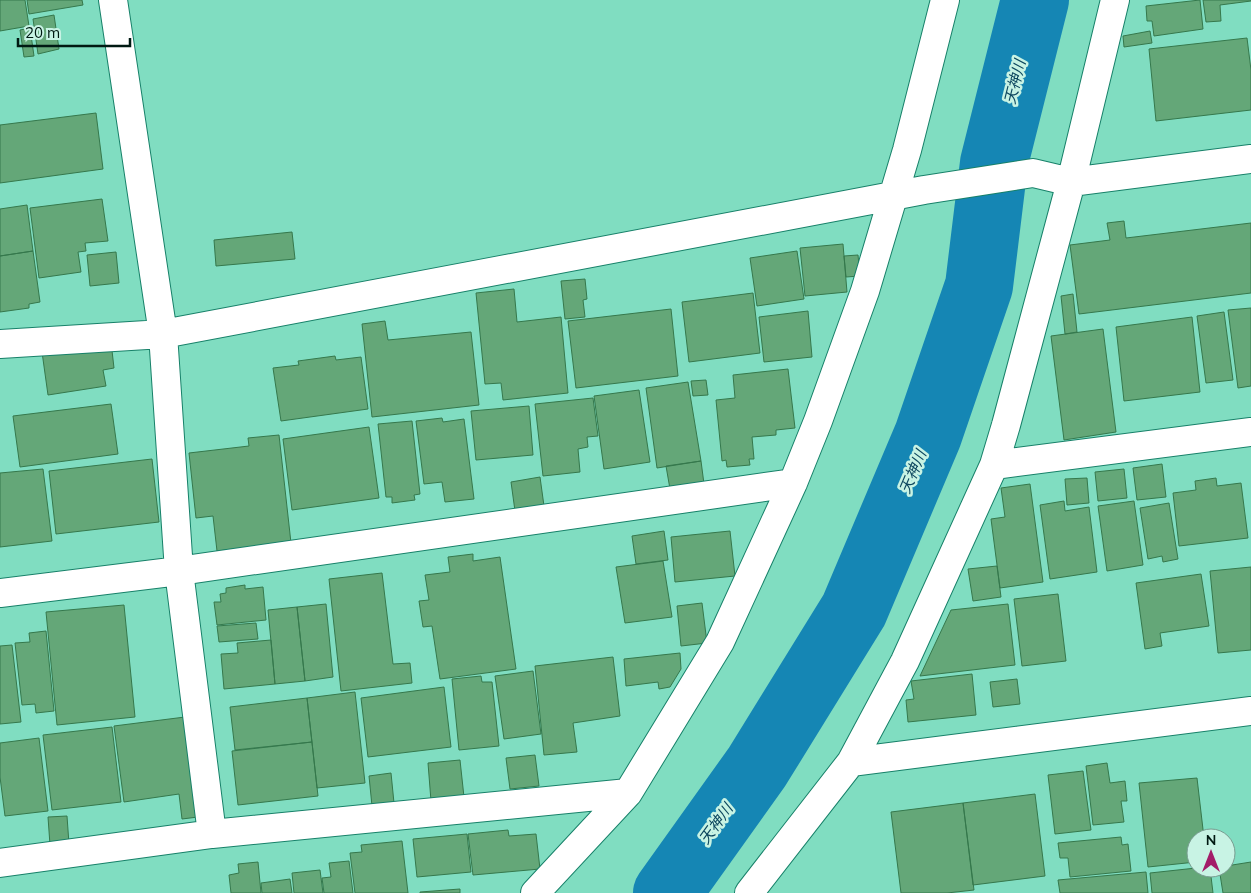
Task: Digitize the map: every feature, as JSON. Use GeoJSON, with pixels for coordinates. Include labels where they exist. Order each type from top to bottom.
{"type":"FeatureCollection","features":[{"type":"Feature","properties":{"kind":"street"},"geometry":{"type":"LineString","coordinates":[[113,0],[163,334],[178,571],[212,834]]}},
{"type":"Feature","properties":{"kind":"street"},"geometry":{"type":"LineString","coordinates":[[535,893],[628,793],[720,642],[792,484],[818,421],[861,301],[907,150],[945,0]]}},
{"type":"Feature","properties":{"kind":"street"},"geometry":{"type":"LineString","coordinates":[[748,893],[851,762],[905,661],[994,465],[1071,182],[1115,0]]}},
{"type":"Feature","properties":{"kind":"street"},"geometry":{"type":"LineString","coordinates":[[0,344],[163,334],[924,190],[1033,173],[1071,182],[1251,159]]}},
{"type":"Feature","properties":{"kind":"street"},"geometry":{"type":"LineString","coordinates":[[994,465],[1251,432]]}},
{"type":"Feature","properties":{"kind":"street"},"geometry":{"type":"LineString","coordinates":[[0,594],[178,571],[792,484]]}},
{"type":"Feature","properties":{"kind":"street"},"geometry":{"type":"LineString","coordinates":[[851,762],[1251,711]]}},
{"type":"Feature","properties":{"kind":"street"},"geometry":{"type":"LineString","coordinates":[[0,863],[212,834],[628,793]]}},
{"type":"Feature","properties":{"kind":"building"},"geometry":{"type":"Polygon","coordinates":[[[0,0],[25,0],[29,26],[0,31],[0,0]]]}},
{"type":"Feature","properties":{"kind":"building"},"geometry":{"type":"Polygon","coordinates":[[[27,0],[82,0],[83,5],[29,14],[27,0]]]}},
{"type":"Feature","properties":{"kind":"building"},"geometry":{"type":"Polygon","coordinates":[[[1200,0],[1203,29],[1154,36],[1152,21],[1147,21],[1146,6],[1200,0]]]}},
{"type":"Feature","properties":{"kind":"building"},"geometry":{"type":"Polygon","coordinates":[[[1203,0],[1251,1],[1220,5],[1221,21],[1206,22],[1203,0]]]}},
{"type":"Feature","properties":{"kind":"building"},"geometry":{"type":"Polygon","coordinates":[[[54,15],[59,49],[38,54],[33,19],[54,15]]]}},
{"type":"Feature","properties":{"kind":"building"},"geometry":{"type":"Polygon","coordinates":[[[30,28],[34,56],[24,57],[20,30],[30,28]]]}},
{"type":"Feature","properties":{"kind":"building"},"geometry":{"type":"Polygon","coordinates":[[[1150,31],[1152,43],[1124,47],[1123,36],[1150,31]]]}},
{"type":"Feature","properties":{"kind":"building"},"geometry":{"type":"Polygon","coordinates":[[[1247,38],[1251,70],[1251,110],[1156,121],[1149,49],[1247,38]]]}},
{"type":"Feature","properties":{"kind":"building"},"geometry":{"type":"Polygon","coordinates":[[[96,113],[103,169],[0,183],[0,125],[96,113]]]}},
{"type":"Feature","properties":{"kind":"building"},"geometry":{"type":"Polygon","coordinates":[[[102,199],[108,241],[85,243],[86,251],[78,252],[81,272],[39,278],[30,208],[102,199]]]}},
{"type":"Feature","properties":{"kind":"building"},"geometry":{"type":"Polygon","coordinates":[[[27,205],[33,251],[0,256],[0,209],[27,205]]]}},
{"type":"Feature","properties":{"kind":"building"},"geometry":{"type":"Polygon","coordinates":[[[1124,221],[1126,238],[1251,223],[1251,293],[1079,314],[1070,245],[1110,240],[1107,223],[1124,221]]]}},
{"type":"Feature","properties":{"kind":"building"},"geometry":{"type":"Polygon","coordinates":[[[292,232],[295,259],[216,266],[214,240],[292,232]]]}},
{"type":"Feature","properties":{"kind":"building"},"geometry":{"type":"Polygon","coordinates":[[[843,244],[847,292],[805,296],[800,248],[843,244]]]}},
{"type":"Feature","properties":{"kind":"building"},"geometry":{"type":"Polygon","coordinates":[[[33,251],[40,302],[29,304],[29,308],[0,312],[0,256],[33,251]]]}},
{"type":"Feature","properties":{"kind":"building"},"geometry":{"type":"Polygon","coordinates":[[[797,251],[804,299],[757,306],[750,258],[797,251]]]}},
{"type":"Feature","properties":{"kind":"building"},"geometry":{"type":"Polygon","coordinates":[[[116,252],[119,283],[90,286],[87,255],[116,252]]]}},
{"type":"Feature","properties":{"kind":"building"},"geometry":{"type":"Polygon","coordinates":[[[858,255],[860,276],[846,277],[844,256],[858,255]]]}},
{"type":"Feature","properties":{"kind":"building"},"geometry":{"type":"Polygon","coordinates":[[[585,279],[587,299],[583,300],[585,317],[565,319],[561,281],[585,279]]]}},
{"type":"Feature","properties":{"kind":"building"},"geometry":{"type":"Polygon","coordinates":[[[514,289],[517,322],[561,317],[568,393],[503,400],[501,383],[485,384],[476,293],[514,289]]]}},
{"type":"Feature","properties":{"kind":"building"},"geometry":{"type":"Polygon","coordinates":[[[753,293],[760,353],[689,362],[682,302],[753,293]]]}},
{"type":"Feature","properties":{"kind":"building"},"geometry":{"type":"Polygon","coordinates":[[[1073,294],[1077,332],[1065,334],[1061,296],[1073,294]]]}},
{"type":"Feature","properties":{"kind":"building"},"geometry":{"type":"Polygon","coordinates":[[[1251,308],[1251,386],[1238,388],[1228,310],[1251,308]]]}},
{"type":"Feature","properties":{"kind":"building"},"geometry":{"type":"Polygon","coordinates":[[[671,309],[678,376],[576,388],[568,321],[671,309]]]}},
{"type":"Feature","properties":{"kind":"building"},"geometry":{"type":"Polygon","coordinates":[[[808,311],[812,357],[764,362],[759,317],[808,311]]]}},
{"type":"Feature","properties":{"kind":"building"},"geometry":{"type":"Polygon","coordinates":[[[1224,312],[1233,380],[1206,383],[1197,316],[1224,312]]]}},
{"type":"Feature","properties":{"kind":"building"},"geometry":{"type":"Polygon","coordinates":[[[1192,317],[1200,392],[1124,401],[1116,327],[1192,317]]]}},
{"type":"Feature","properties":{"kind":"building"},"geometry":{"type":"Polygon","coordinates":[[[385,321],[388,340],[471,332],[479,405],[372,417],[362,324],[385,321]]]}},
{"type":"Feature","properties":{"kind":"building"},"geometry":{"type":"Polygon","coordinates":[[[1103,329],[1116,432],[1064,440],[1051,336],[1103,329]]]}},
{"type":"Feature","properties":{"kind":"building"},"geometry":{"type":"Polygon","coordinates":[[[111,342],[114,368],[103,370],[106,386],[48,395],[42,352],[111,342]]]}},
{"type":"Feature","properties":{"kind":"building"},"geometry":{"type":"Polygon","coordinates":[[[335,356],[336,360],[361,357],[368,409],[281,421],[273,368],[299,365],[298,361],[335,356]]]}},
{"type":"Feature","properties":{"kind":"building"},"geometry":{"type":"Polygon","coordinates":[[[788,369],[795,428],[776,430],[776,435],[752,437],[754,459],[749,459],[750,465],[727,467],[726,460],[722,461],[716,400],[735,398],[733,375],[788,369]]]}},
{"type":"Feature","properties":{"kind":"building"},"geometry":{"type":"Polygon","coordinates":[[[706,380],[708,395],[693,396],[691,381],[706,380]]]}},
{"type":"Feature","properties":{"kind":"building"},"geometry":{"type":"Polygon","coordinates":[[[688,382],[701,461],[657,468],[646,388],[688,382]]]}},
{"type":"Feature","properties":{"kind":"building"},"geometry":{"type":"Polygon","coordinates":[[[639,390],[650,462],[604,469],[594,396],[639,390]]]}},
{"type":"Feature","properties":{"kind":"building"},"geometry":{"type":"Polygon","coordinates":[[[593,398],[598,436],[587,437],[588,447],[578,449],[580,472],[543,476],[535,404],[593,398]]]}},
{"type":"Feature","properties":{"kind":"building"},"geometry":{"type":"Polygon","coordinates":[[[111,404],[118,454],[20,467],[13,416],[111,404]]]}},
{"type":"Feature","properties":{"kind":"building"},"geometry":{"type":"Polygon","coordinates":[[[529,406],[533,455],[476,460],[471,411],[529,406]]]}},
{"type":"Feature","properties":{"kind":"building"},"geometry":{"type":"Polygon","coordinates":[[[442,418],[443,422],[464,419],[474,499],[445,502],[442,482],[424,484],[416,421],[442,418]]]}},
{"type":"Feature","properties":{"kind":"building"},"geometry":{"type":"Polygon","coordinates":[[[412,421],[420,494],[414,495],[415,500],[392,503],[392,497],[386,497],[378,424],[412,421]]]}},
{"type":"Feature","properties":{"kind":"building"},"geometry":{"type":"Polygon","coordinates":[[[369,427],[379,498],[292,510],[283,439],[369,427]]]}},
{"type":"Feature","properties":{"kind":"building"},"geometry":{"type":"Polygon","coordinates":[[[279,435],[291,543],[217,551],[213,516],[196,518],[189,453],[249,446],[248,438],[279,435]]]}},
{"type":"Feature","properties":{"kind":"building"},"geometry":{"type":"Polygon","coordinates":[[[152,459],[159,522],[56,534],[49,471],[152,459]]]}},
{"type":"Feature","properties":{"kind":"building"},"geometry":{"type":"Polygon","coordinates":[[[701,461],[704,484],[670,489],[666,466],[701,461]]]}},
{"type":"Feature","properties":{"kind":"building"},"geometry":{"type":"Polygon","coordinates":[[[1162,464],[1166,497],[1137,500],[1133,468],[1162,464]]]}},
{"type":"Feature","properties":{"kind":"building"},"geometry":{"type":"Polygon","coordinates":[[[43,469],[52,541],[0,547],[0,473],[43,469]]]}},
{"type":"Feature","properties":{"kind":"building"},"geometry":{"type":"Polygon","coordinates":[[[1124,469],[1127,498],[1098,501],[1095,472],[1124,469]]]}},
{"type":"Feature","properties":{"kind":"building"},"geometry":{"type":"Polygon","coordinates":[[[540,477],[544,506],[515,511],[511,482],[540,477]]]}},
{"type":"Feature","properties":{"kind":"building"},"geometry":{"type":"Polygon","coordinates":[[[1087,478],[1089,503],[1067,505],[1065,479],[1087,478]]]}},
{"type":"Feature","properties":{"kind":"building"},"geometry":{"type":"Polygon","coordinates":[[[1216,478],[1217,486],[1241,483],[1248,538],[1179,546],[1173,493],[1196,490],[1195,481],[1216,478]]]}},
{"type":"Feature","properties":{"kind":"building"},"geometry":{"type":"Polygon","coordinates":[[[1030,484],[1043,582],[1000,588],[991,519],[1005,517],[1001,488],[1030,484]]]}},
{"type":"Feature","properties":{"kind":"building"},"geometry":{"type":"Polygon","coordinates":[[[1064,501],[1065,511],[1089,507],[1097,572],[1050,579],[1040,505],[1064,501]]]}},
{"type":"Feature","properties":{"kind":"building"},"geometry":{"type":"Polygon","coordinates":[[[1134,501],[1143,565],[1107,571],[1098,506],[1134,501]]]}},
{"type":"Feature","properties":{"kind":"building"},"geometry":{"type":"Polygon","coordinates":[[[1169,503],[1178,559],[1163,562],[1162,556],[1148,559],[1140,508],[1169,503]]]}},
{"type":"Feature","properties":{"kind":"building"},"geometry":{"type":"Polygon","coordinates":[[[664,531],[668,560],[636,564],[632,536],[664,531]]]}},
{"type":"Feature","properties":{"kind":"building"},"geometry":{"type":"Polygon","coordinates":[[[730,531],[735,576],[675,582],[671,537],[730,531]]]}},
{"type":"Feature","properties":{"kind":"building"},"geometry":{"type":"Polygon","coordinates":[[[473,554],[473,561],[500,557],[516,669],[440,679],[432,626],[423,627],[419,601],[429,600],[425,575],[450,572],[448,557],[473,554]]]}},
{"type":"Feature","properties":{"kind":"building"},"geometry":{"type":"Polygon","coordinates":[[[663,561],[672,617],[625,623],[616,567],[663,561]]]}},
{"type":"Feature","properties":{"kind":"building"},"geometry":{"type":"Polygon","coordinates":[[[997,566],[1001,597],[973,601],[968,569],[997,566]]]}},
{"type":"Feature","properties":{"kind":"building"},"geometry":{"type":"Polygon","coordinates":[[[1251,567],[1251,650],[1218,653],[1210,571],[1251,567]]]}},
{"type":"Feature","properties":{"kind":"building"},"geometry":{"type":"Polygon","coordinates":[[[382,573],[393,664],[410,663],[412,683],[341,691],[329,579],[382,573]]]}},
{"type":"Feature","properties":{"kind":"building"},"geometry":{"type":"Polygon","coordinates":[[[1201,574],[1209,626],[1160,633],[1162,646],[1145,649],[1136,583],[1201,574]]]}},
{"type":"Feature","properties":{"kind":"building"},"geometry":{"type":"Polygon","coordinates":[[[245,585],[245,589],[263,587],[266,620],[217,625],[214,602],[221,602],[220,594],[226,593],[226,588],[245,585]]]}},
{"type":"Feature","properties":{"kind":"building"},"geometry":{"type":"Polygon","coordinates":[[[1058,594],[1066,661],[1022,666],[1014,599],[1058,594]]]}},
{"type":"Feature","properties":{"kind":"building"},"geometry":{"type":"Polygon","coordinates":[[[702,603],[707,643],[681,646],[677,606],[702,603]]]}},
{"type":"Feature","properties":{"kind":"building"},"geometry":{"type":"Polygon","coordinates":[[[326,604],[333,677],[305,681],[297,607],[326,604]]]}},
{"type":"Feature","properties":{"kind":"building"},"geometry":{"type":"Polygon","coordinates":[[[1008,604],[1015,665],[920,676],[951,610],[1008,604]]]}},
{"type":"Feature","properties":{"kind":"building"},"geometry":{"type":"Polygon","coordinates":[[[124,605],[135,717],[57,725],[46,612],[124,605]]]}},
{"type":"Feature","properties":{"kind":"building"},"geometry":{"type":"Polygon","coordinates":[[[297,607],[305,681],[275,684],[268,610],[297,607]]]}},
{"type":"Feature","properties":{"kind":"building"},"geometry":{"type":"Polygon","coordinates":[[[256,623],[258,639],[219,642],[217,626],[256,623]]]}},
{"type":"Feature","properties":{"kind":"building"},"geometry":{"type":"Polygon","coordinates":[[[46,631],[54,711],[36,713],[35,704],[22,705],[15,643],[30,642],[29,633],[46,631]]]}},
{"type":"Feature","properties":{"kind":"building"},"geometry":{"type":"Polygon","coordinates":[[[271,640],[275,684],[224,689],[221,654],[238,653],[237,643],[271,640]]]}},
{"type":"Feature","properties":{"kind":"building"},"geometry":{"type":"Polygon","coordinates":[[[12,645],[21,722],[0,724],[0,646],[12,645]]]}},
{"type":"Feature","properties":{"kind":"building"},"geometry":{"type":"Polygon","coordinates":[[[680,653],[681,669],[670,687],[659,689],[658,682],[626,686],[624,659],[680,653]]]}},
{"type":"Feature","properties":{"kind":"building"},"geometry":{"type":"Polygon","coordinates":[[[613,657],[620,716],[573,723],[577,752],[544,755],[535,666],[613,657]]]}},
{"type":"Feature","properties":{"kind":"building"},"geometry":{"type":"Polygon","coordinates":[[[533,671],[541,734],[504,739],[495,676],[533,671]]]}},
{"type":"Feature","properties":{"kind":"building"},"geometry":{"type":"Polygon","coordinates":[[[972,674],[976,715],[908,722],[906,700],[914,699],[911,681],[972,674]]]}},
{"type":"Feature","properties":{"kind":"building"},"geometry":{"type":"Polygon","coordinates":[[[481,676],[482,682],[492,682],[499,746],[459,750],[452,679],[481,676]]]}},
{"type":"Feature","properties":{"kind":"building"},"geometry":{"type":"Polygon","coordinates":[[[1017,679],[1020,704],[993,707],[990,682],[1017,679]]]}},
{"type":"Feature","properties":{"kind":"building"},"geometry":{"type":"Polygon","coordinates":[[[444,687],[451,747],[368,757],[361,698],[444,687]]]}},
{"type":"Feature","properties":{"kind":"building"},"geometry":{"type":"Polygon","coordinates":[[[355,692],[365,783],[317,788],[307,698],[355,692]]]}},
{"type":"Feature","properties":{"kind":"building"},"geometry":{"type":"Polygon","coordinates":[[[307,698],[312,742],[235,750],[230,707],[307,698]]]}},
{"type":"Feature","properties":{"kind":"building"},"geometry":{"type":"Polygon","coordinates":[[[185,717],[198,817],[182,819],[179,794],[124,802],[114,726],[185,717]]]}},
{"type":"Feature","properties":{"kind":"building"},"geometry":{"type":"Polygon","coordinates":[[[112,727],[121,802],[52,810],[43,735],[112,727]]]}},
{"type":"Feature","properties":{"kind":"building"},"geometry":{"type":"Polygon","coordinates":[[[39,738],[48,811],[5,816],[0,777],[0,743],[39,738]]]}},
{"type":"Feature","properties":{"kind":"building"},"geometry":{"type":"Polygon","coordinates":[[[312,742],[318,796],[238,805],[232,751],[312,742]]]}},
{"type":"Feature","properties":{"kind":"building"},"geometry":{"type":"Polygon","coordinates":[[[535,755],[539,786],[510,789],[506,758],[535,755]]]}},
{"type":"Feature","properties":{"kind":"building"},"geometry":{"type":"Polygon","coordinates":[[[460,760],[464,797],[431,801],[428,763],[460,760]]]}},
{"type":"Feature","properties":{"kind":"building"},"geometry":{"type":"Polygon","coordinates":[[[1107,763],[1110,783],[1125,781],[1127,801],[1121,801],[1124,822],[1093,825],[1086,766],[1107,763]]]}},
{"type":"Feature","properties":{"kind":"building"},"geometry":{"type":"Polygon","coordinates":[[[1083,771],[1091,830],[1055,834],[1048,775],[1083,771]]]}},
{"type":"Feature","properties":{"kind":"building"},"geometry":{"type":"Polygon","coordinates":[[[391,773],[394,803],[372,806],[369,776],[391,773]]]}},
{"type":"Feature","properties":{"kind":"building"},"geometry":{"type":"Polygon","coordinates":[[[1197,778],[1203,828],[1186,828],[1186,863],[1148,867],[1139,783],[1197,778]]]}},
{"type":"Feature","properties":{"kind":"building"},"geometry":{"type":"Polygon","coordinates":[[[1035,794],[1045,876],[973,885],[963,803],[1035,794]]]}},
{"type":"Feature","properties":{"kind":"building"},"geometry":{"type":"Polygon","coordinates":[[[963,803],[974,890],[947,893],[901,893],[891,812],[963,803]]]}},
{"type":"Feature","properties":{"kind":"building"},"geometry":{"type":"Polygon","coordinates":[[[67,816],[69,844],[50,845],[48,817],[67,816]]]}},
{"type":"Feature","properties":{"kind":"building"},"geometry":{"type":"Polygon","coordinates":[[[508,830],[509,836],[536,834],[540,869],[473,875],[468,834],[508,830]]]}},
{"type":"Feature","properties":{"kind":"building"},"geometry":{"type":"Polygon","coordinates":[[[467,834],[471,872],[417,877],[413,839],[467,834]]]}},
{"type":"Feature","properties":{"kind":"building"},"geometry":{"type":"Polygon","coordinates":[[[1121,837],[1122,845],[1128,844],[1131,871],[1070,877],[1068,858],[1060,858],[1058,843],[1121,837]]]}},
{"type":"Feature","properties":{"kind":"building"},"geometry":{"type":"Polygon","coordinates":[[[402,841],[408,893],[355,893],[350,853],[362,852],[361,845],[402,841]]]}},
{"type":"Feature","properties":{"kind":"building"},"geometry":{"type":"Polygon","coordinates":[[[349,861],[353,893],[324,893],[322,878],[331,877],[329,863],[349,861]]]}},
{"type":"Feature","properties":{"kind":"building"},"geometry":{"type":"Polygon","coordinates":[[[258,862],[261,893],[231,893],[229,875],[239,873],[238,864],[258,862]]]}},
{"type":"Feature","properties":{"kind":"building"},"geometry":{"type":"Polygon","coordinates":[[[1251,862],[1251,893],[1223,893],[1221,878],[1236,878],[1236,864],[1251,862]]]}},
{"type":"Feature","properties":{"kind":"building"},"geometry":{"type":"Polygon","coordinates":[[[1186,869],[1186,878],[1211,878],[1213,893],[1152,893],[1150,873],[1186,869]]]}},
{"type":"Feature","properties":{"kind":"building"},"geometry":{"type":"Polygon","coordinates":[[[320,870],[323,893],[294,893],[292,873],[320,870]]]}},
{"type":"Feature","properties":{"kind":"building"},"geometry":{"type":"Polygon","coordinates":[[[1146,872],[1148,893],[1060,893],[1058,880],[1146,872]]]}},
{"type":"Feature","properties":{"kind":"building"},"geometry":{"type":"Polygon","coordinates":[[[290,879],[292,893],[262,893],[261,883],[290,879]]]}},
{"type":"Feature","properties":{"kind":"building"},"geometry":{"type":"Polygon","coordinates":[[[460,889],[460,893],[420,893],[420,892],[460,889]]]}},
{"type":"Feature","properties":{"kind":"waterway","name":"天神川"},"geometry":{"type":"LineString","coordinates":[[667,893],[757,767],[854,610],[928,435],[979,286],[994,163],[1035,0]]}}]}
